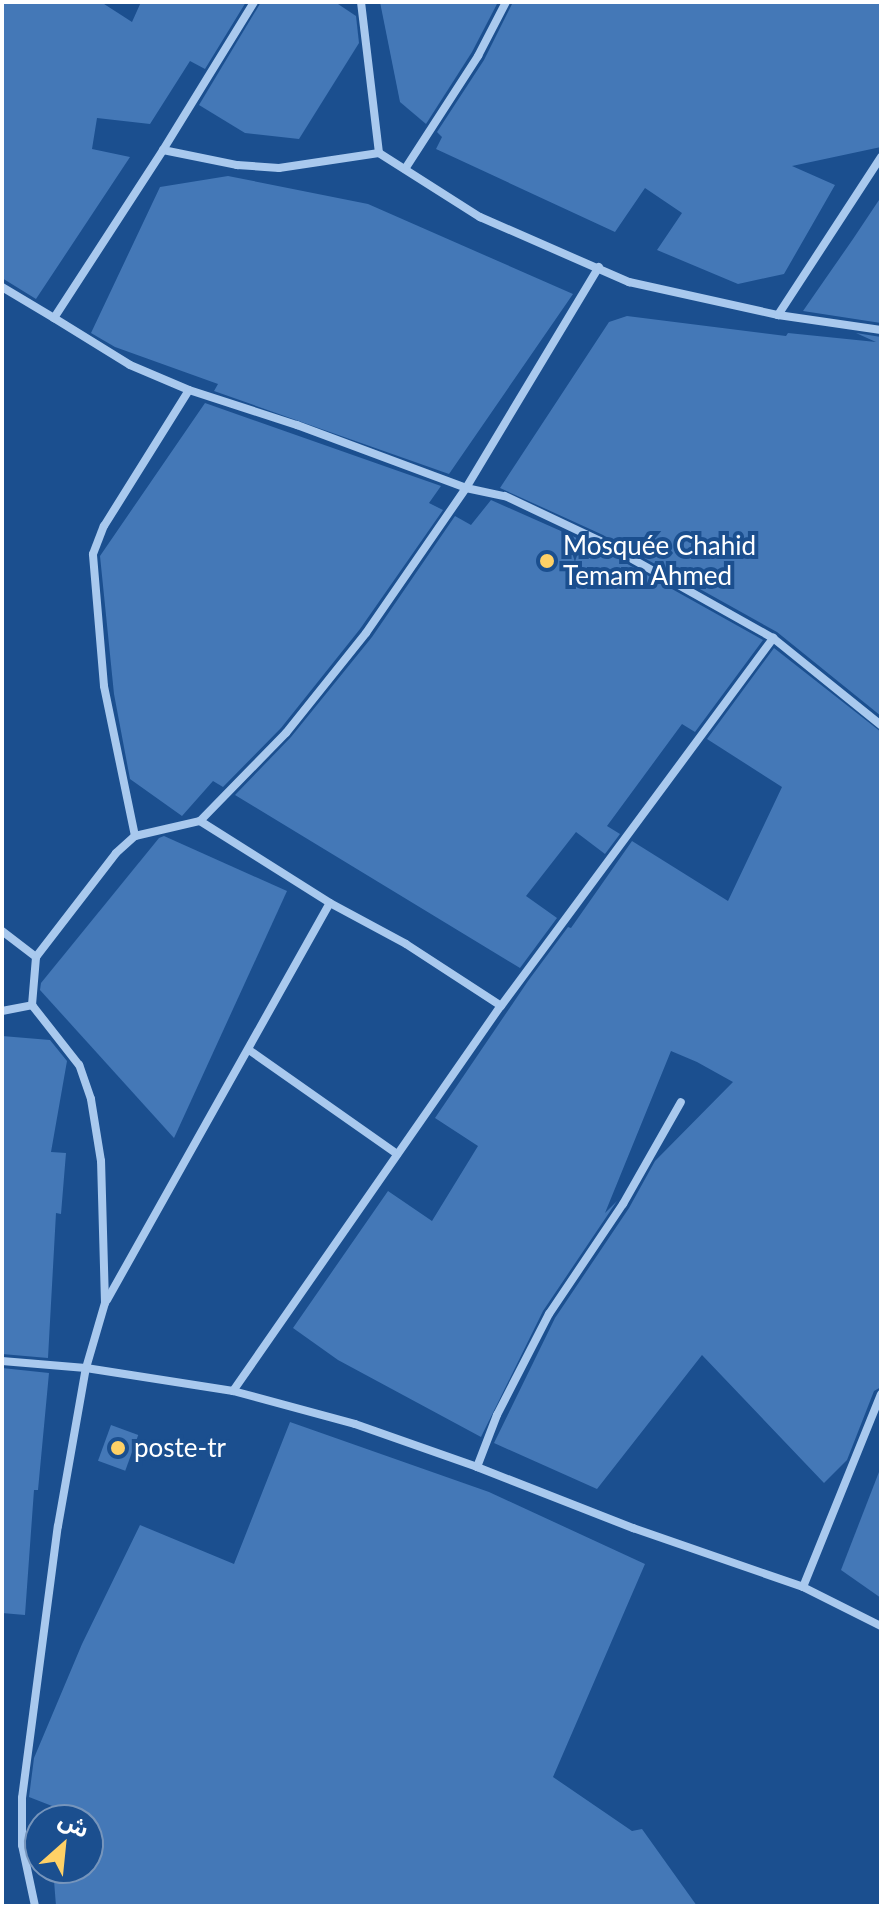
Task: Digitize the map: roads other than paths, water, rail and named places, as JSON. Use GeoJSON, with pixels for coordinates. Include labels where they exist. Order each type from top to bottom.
{"type":"FeatureCollection","features":[{"type":"Feature","properties":{"kind":"street"},"geometry":{"type":"LineString","coordinates":[[54,318],[254,2]]}},
{"type":"Feature","properties":{"kind":"street"},"geometry":{"type":"LineString","coordinates":[[361,2],[379,153]]}},
{"type":"Feature","properties":{"kind":"street"},"geometry":{"type":"LineString","coordinates":[[405,169],[478,56],[506,2]]}},
{"type":"Feature","properties":{"kind":"street"},"geometry":{"type":"LineString","coordinates":[[163,150],[237,165],[279,168],[379,153],[480,217],[629,282],[778,315],[881,330]]}},
{"type":"Feature","properties":{"kind":"street"},"geometry":{"type":"LineString","coordinates":[[778,315],[881,157]]}},
{"type":"Feature","properties":{"kind":"street"},"geometry":{"type":"LineString","coordinates":[[105,1303],[101,1161],[91,1099],[79,1065],[32,1005],[36,957],[116,853],[135,836],[200,821],[286,733],[366,633],[466,488],[599,267]]}},
{"type":"Feature","properties":{"kind":"street"},"geometry":{"type":"LineString","coordinates":[[2,287],[130,365],[189,390],[297,425],[466,488],[505,496],[600,541],[773,638],[881,725]]}},
{"type":"Feature","properties":{"kind":"street"},"geometry":{"type":"LineString","coordinates":[[135,836],[104,686],[93,554],[104,526],[189,390]]}},
{"type":"Feature","properties":{"kind":"street"},"geometry":{"type":"LineString","coordinates":[[233,1391],[501,1006],[773,638]]}},
{"type":"Feature","properties":{"kind":"street"},"geometry":{"type":"LineString","coordinates":[[200,821],[330,903],[406,944],[501,1006]]}},
{"type":"Feature","properties":{"kind":"street"},"geometry":{"type":"LineString","coordinates":[[35,1906],[22,1845],[22,1798],[58,1526],[86,1368],[105,1303],[330,903]]}},
{"type":"Feature","properties":{"kind":"street"},"geometry":{"type":"LineString","coordinates":[[2,931],[36,957]]}},
{"type":"Feature","properties":{"kind":"street"},"geometry":{"type":"LineString","coordinates":[[2,1011],[32,1005]]}},
{"type":"Feature","properties":{"kind":"street"},"geometry":{"type":"LineString","coordinates":[[249,1050],[397,1154]]}},
{"type":"Feature","properties":{"kind":"street"},"geometry":{"type":"LineString","coordinates":[[477,1467],[497,1415],[549,1314],[623,1204],[681,1102]]}},
{"type":"Feature","properties":{"kind":"street"},"geometry":{"type":"LineString","coordinates":[[2,1361],[86,1368],[233,1391],[355,1424],[477,1467],[633,1528],[803,1587],[881,1626]]}},
{"type":"Feature","properties":{"kind":"street"},"geometry":{"type":"LineString","coordinates":[[803,1587],[881,1394]]}},
{"type":"Feature","properties":{"kind":"place","name":"Mosquée Chahid Temam Ahmed"},"geometry":{"type":"Point","coordinates":[547,561]}},
{"type":"Feature","properties":{"kind":"place","name":"poste-tr"},"geometry":{"type":"Point","coordinates":[118,1448]}}]}
